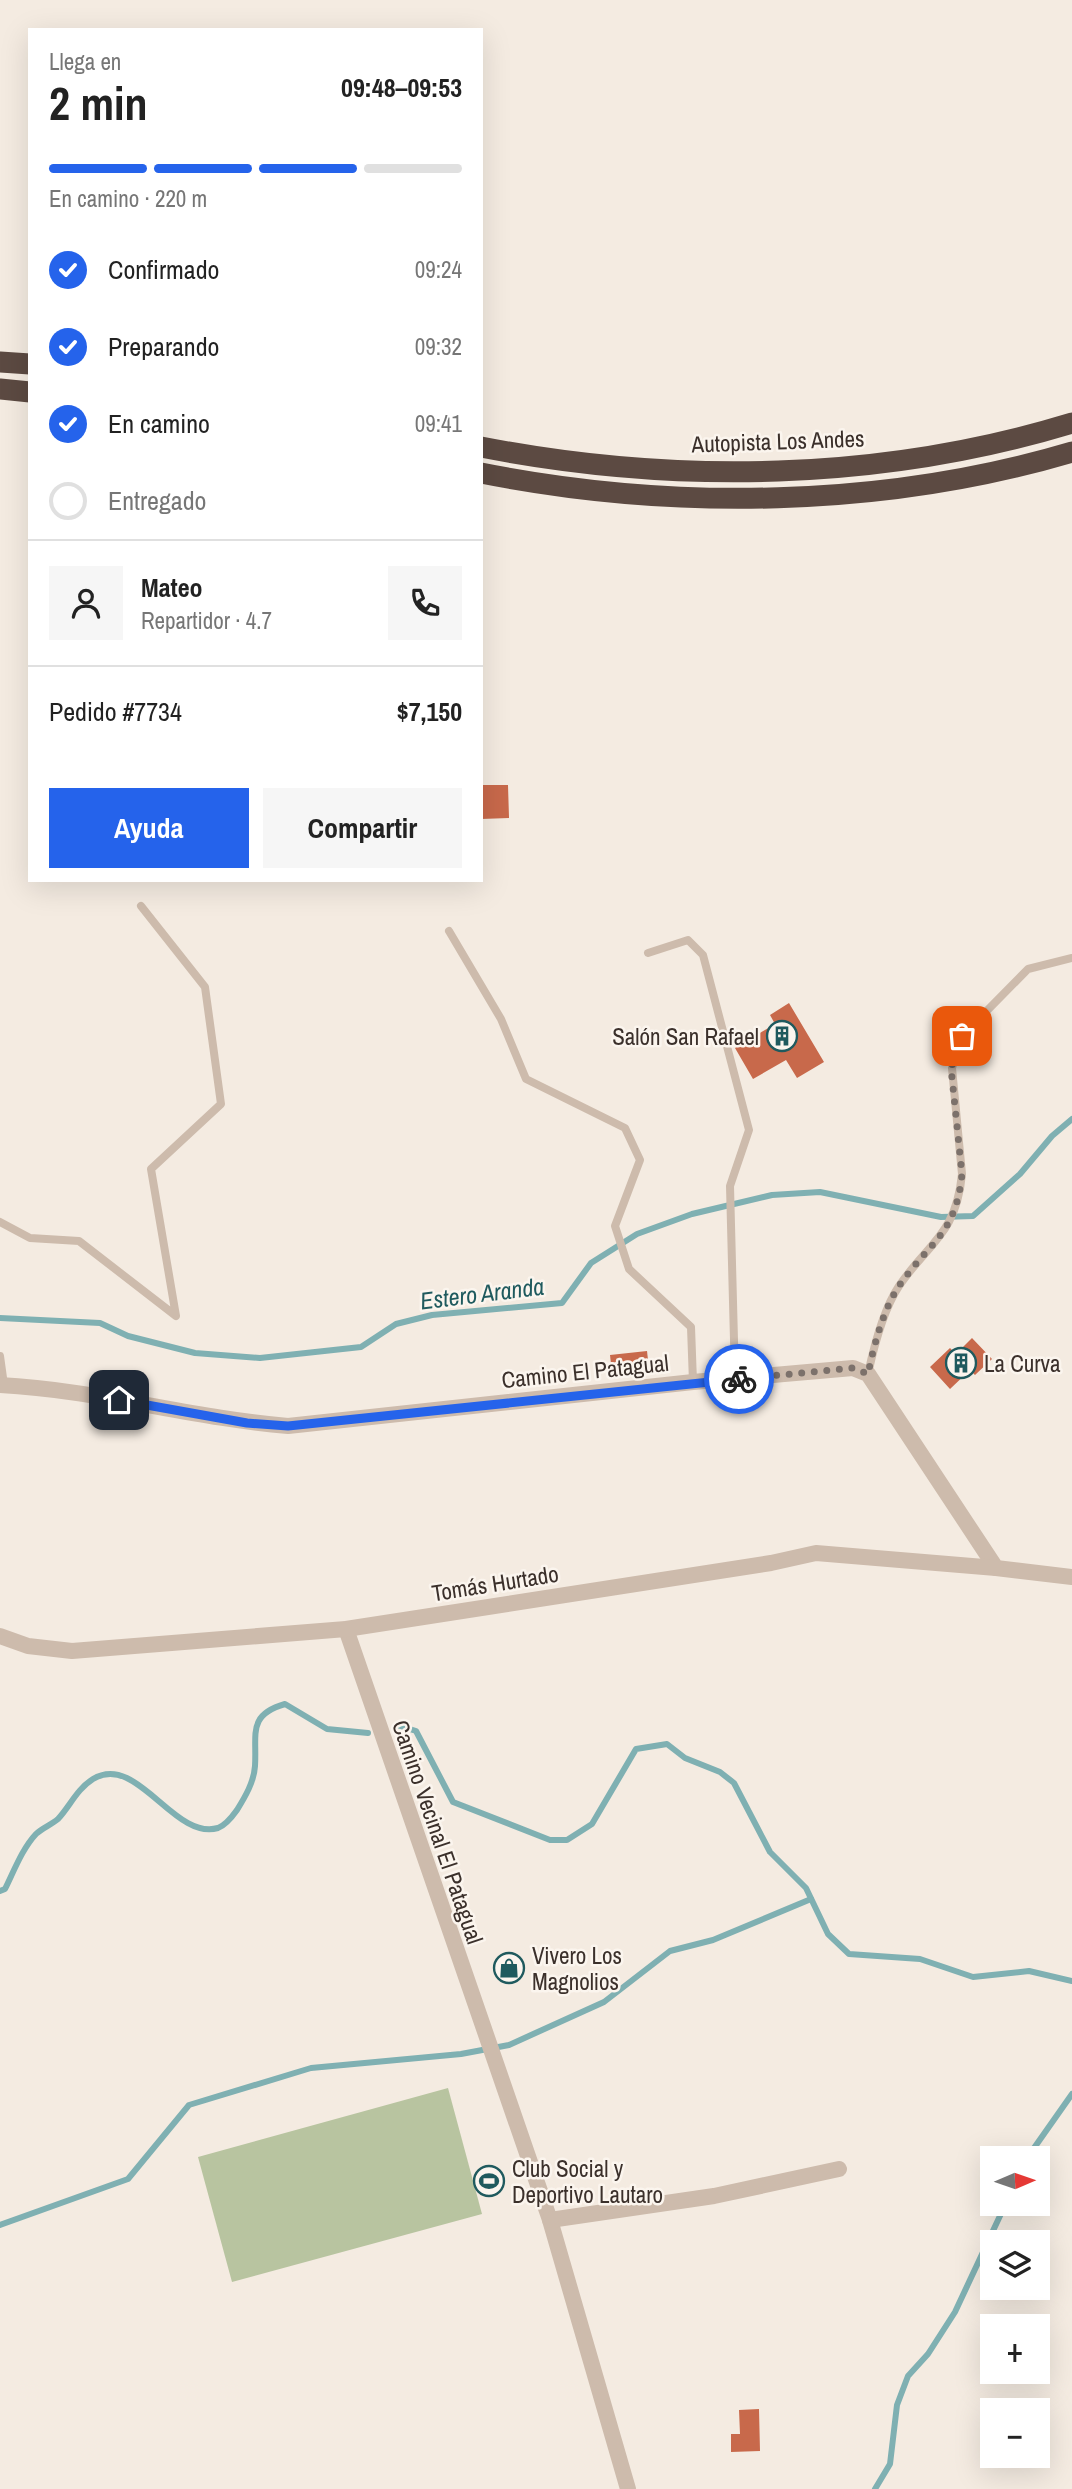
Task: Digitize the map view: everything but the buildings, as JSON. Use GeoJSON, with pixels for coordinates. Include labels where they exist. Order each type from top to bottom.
{"type":"FeatureCollection","features":[{"type":"Feature","properties":{"kind":"highway"},"geometry":{"type":"LineString","coordinates":[[0,362],[28,364]]}},
{"type":"Feature","properties":{"kind":"highway"},"geometry":{"type":"LineString","coordinates":[[0,389],[28,391]]}},
{"type":"Feature","properties":{"kind":"highway","name":"Autopista Los Andes"},"geometry":{"type":"LineString","coordinates":[[483,447],[542,457],[670,469],[811,469],[935,457],[1072,424]]}},
{"type":"Feature","properties":{"kind":"highway"},"geometry":{"type":"LineString","coordinates":[[483,473],[566,486],[662,495],[809,495],[928,484],[1072,452]]}},
{"type":"Feature","properties":{"kind":"street","name":"Camino El Patagual"},"geometry":{"type":"LineString","coordinates":[[2,1385],[56,1389],[247,1423],[288,1426],[693,1382],[853,1368],[868,1374]]}},
{"type":"Feature","properties":{"kind":"street"},"geometry":{"type":"LineString","coordinates":[[868,1374],[996,1568],[1072,1577]]}},
{"type":"Feature","properties":{"kind":"street","name":"Tomás Hurtado"},"geometry":{"type":"LineString","coordinates":[[0,1636],[28,1646],[72,1651],[346,1629],[771,1563],[816,1553],[996,1568]]}},
{"type":"Feature","properties":{"kind":"street","name":"Camino Vecinal El Patagual"},"geometry":{"type":"LineString","coordinates":[[346,1629],[550,2220],[628,2489]]}},
{"type":"Feature","properties":{"kind":"street"},"geometry":{"type":"LineString","coordinates":[[550,2220],[714,2196],[839,2169]]}},
{"type":"Feature","properties":{"kind":"lane"},"geometry":{"type":"LineString","coordinates":[[0,1222],[30,1238],[79,1241],[176,1317],[151,1169],[221,1104],[205,987],[141,906]]}},
{"type":"Feature","properties":{"kind":"lane"},"geometry":{"type":"LineString","coordinates":[[449,931],[501,1019],[526,1079],[625,1128],[640,1160],[615,1226],[629,1269],[691,1327],[693,1382]]}},
{"type":"Feature","properties":{"kind":"lane"},"geometry":{"type":"LineString","coordinates":[[648,953],[688,940],[703,955],[748,1130],[730,1185],[735,1379]]}},
{"type":"Feature","properties":{"kind":"lane"},"geometry":{"type":"LineString","coordinates":[[868,1374],[874,1347],[898,1287],[951,1222],[958,1199],[962,1174],[951,1068],[962,1036],[1027,969],[1072,958]]}},
{"type":"Feature","properties":{"kind":"lane"},"geometry":{"type":"LineString","coordinates":[[0,1356],[2,1385]]}},
{"type":"Feature","properties":{"kind":"green space"},"geometry":{"type":"Polygon","coordinates":[[[448,2088],[482,2214],[232,2282],[198,2157],[448,2088]]]}},
{"type":"Feature","properties":{"kind":"waterway","name":"Estero Aranda"},"geometry":{"type":"LineString","coordinates":[[0,1318],[100,1323],[128,1336],[195,1353],[260,1358],[361,1347],[396,1324],[432,1315],[562,1303],[591,1263],[637,1234],[692,1214],[772,1195],[820,1192],[941,1217],[973,1216],[1020,1174],[1052,1136],[1072,1119]]}},
{"type":"Feature","properties":{"kind":"waterway"},"geometry":{"type":"LineString","coordinates":[[0,1891],[5,1889],[31,1840],[58,1819],[93,1779],[109,1774],[125,1777],[186,1822],[202,1829],[218,1828],[233,1815],[249,1789],[255,1766],[256,1727],[265,1714],[285,1704],[327,1729],[368,1733]]}},
{"type":"Feature","properties":{"kind":"waterway"},"geometry":{"type":"LineString","coordinates":[[397,1725],[416,1731],[453,1802],[550,1840],[567,1840],[592,1824],[636,1749],[667,1744],[685,1758],[720,1772],[734,1783],[770,1852],[806,1888],[828,1934],[849,1954],[920,1959],[973,1977],[1029,1971],[1072,1981]]}},
{"type":"Feature","properties":{"kind":"waterway"},"geometry":{"type":"LineString","coordinates":[[0,2225],[128,2179],[189,2105],[311,2068],[461,2054],[509,2045],[604,2002],[670,1951],[713,1940],[811,1899]]}},
{"type":"Feature","properties":{"kind":"waterway"},"geometry":{"type":"LineString","coordinates":[[1035,2146],[1072,2094]]}},
{"type":"Feature","properties":{"kind":"waterway"},"geometry":{"type":"LineString","coordinates":[[875,2489],[890,2464],[897,2405],[908,2376],[928,2354],[955,2312],[1000,2216]]}},
{"type":"Feature","properties":{"kind":"way so far"},"geometry":{"type":"LineString","coordinates":[[739,1379],[853,1368],[868,1374],[874,1347],[898,1287],[951,1222],[960,1190],[962,1174],[958,1156],[951,1068],[962,1036]]}},
{"type":"Feature","properties":{"kind":"place","name":"Salón San Rafael"},"geometry":{"type":"Point","coordinates":[782,1036]}},
{"type":"Feature","properties":{"kind":"place","name":"La Curva"},"geometry":{"type":"Point","coordinates":[961,1363]}},
{"type":"Feature","properties":{"kind":"place","name":"Vivero Los Magnolios"},"geometry":{"type":"Point","coordinates":[509,1968]}},
{"type":"Feature","properties":{"kind":"place","name":"Club Social y Deportivo Lautaro"},"geometry":{"type":"Point","coordinates":[489,2181]}},
{"type":"Feature","properties":{"kind":"route"},"geometry":{"type":"LineString","coordinates":[[119,1400],[247,1423],[288,1426],[739,1379]]}}]}
